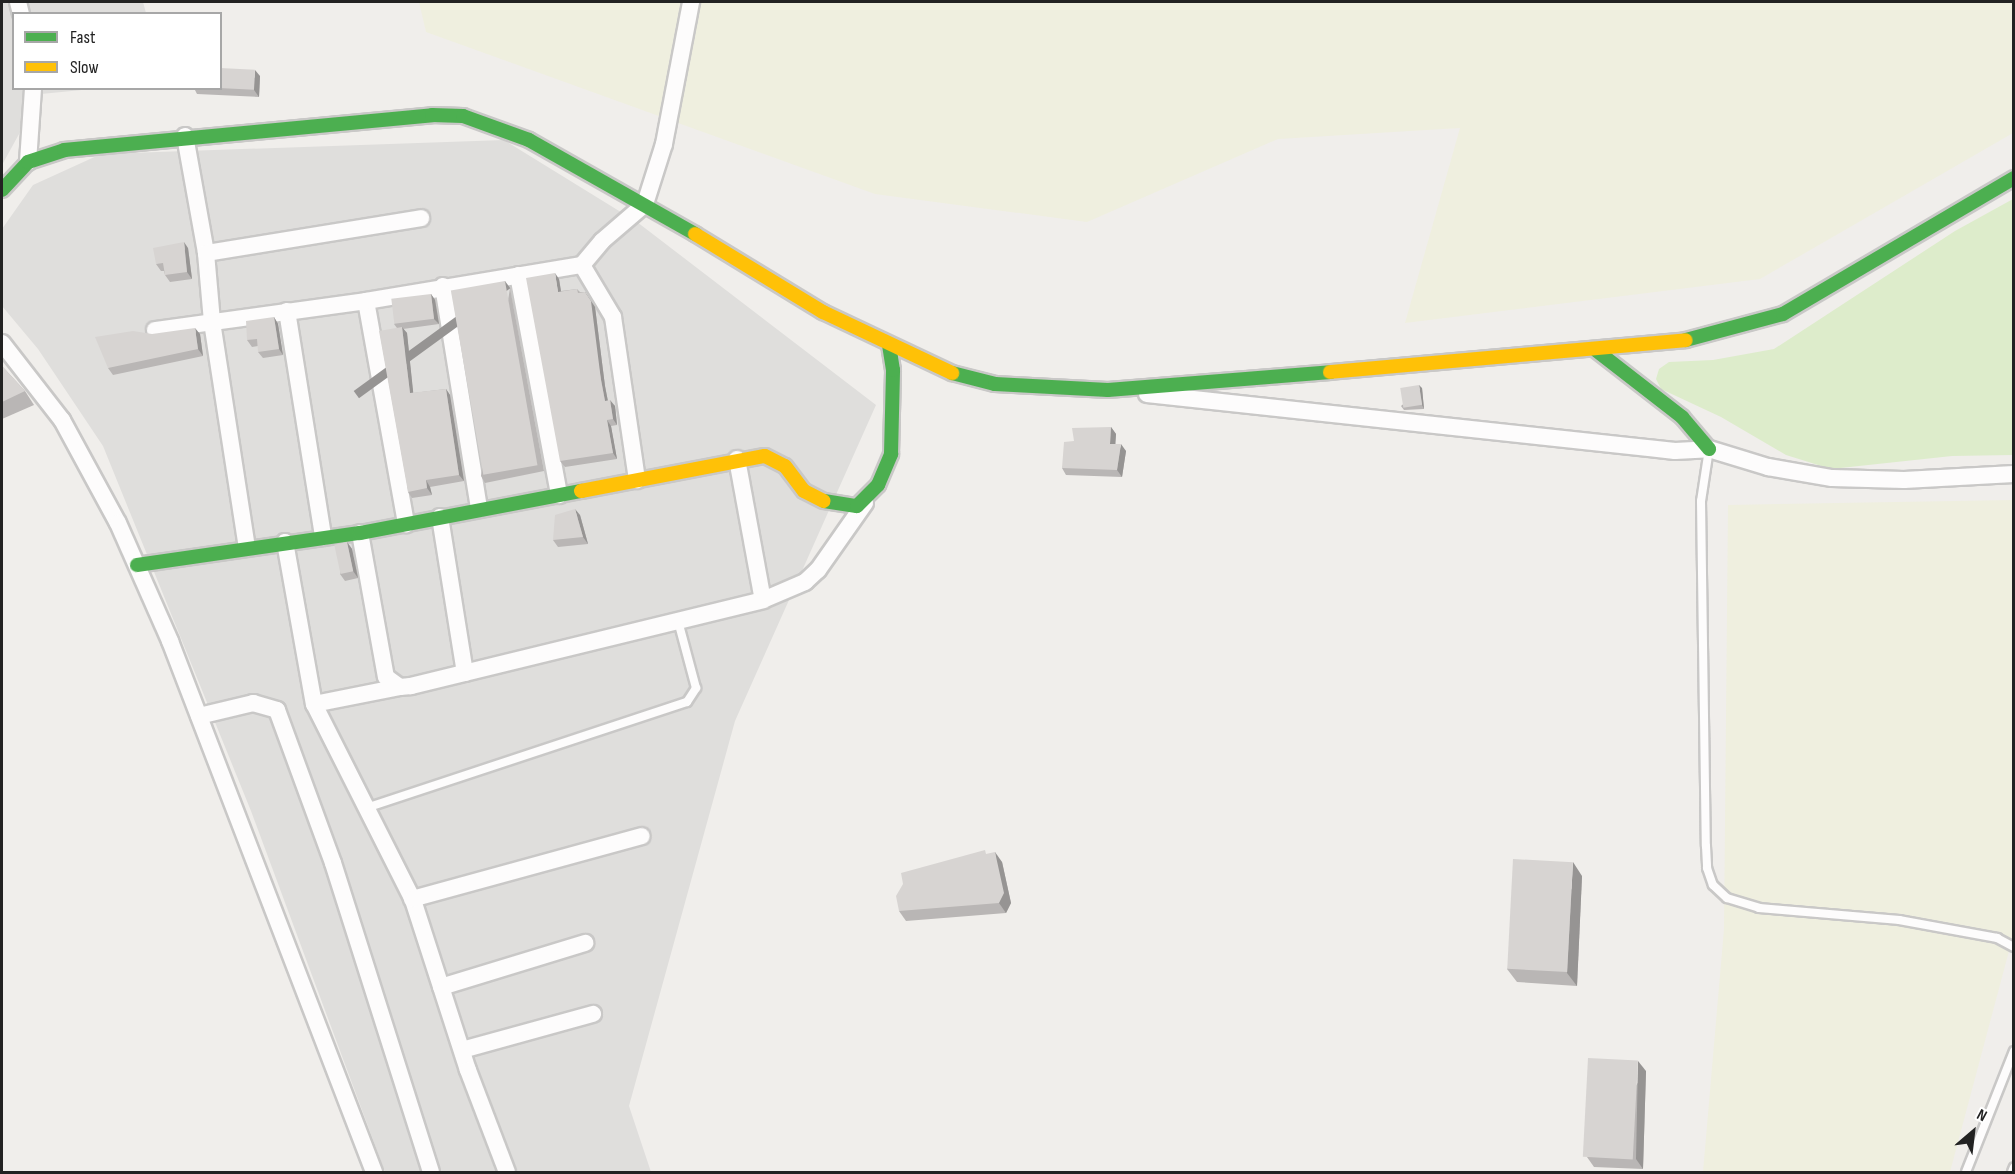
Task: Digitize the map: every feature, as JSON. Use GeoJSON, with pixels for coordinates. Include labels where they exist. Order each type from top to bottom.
{"type":"FeatureCollection","features":[{"type":"Feature","properties":{"kind":"street"},"geometry":{"type":"LineString","coordinates":[[155,330],[366,301],[443,286],[582,265],[602,241],[645,204],[663,144],[691,2]]}},
{"type":"Feature","properties":{"kind":"street"},"geometry":{"type":"LineString","coordinates":[[28,162],[33,90]]}},
{"type":"Feature","properties":{"kind":"street"},"geometry":{"type":"LineString","coordinates":[[2,190],[28,162],[64,150],[185,136],[432,115],[463,117],[501,127],[529,140],[645,204],[823,312],[972,380],[1107,390],[1675,451],[1709,449],[1768,467],[1832,478],[1904,480],[2013,474]]}},
{"type":"Feature","properties":{"kind":"street"},"geometry":{"type":"LineString","coordinates":[[185,136],[206,253],[212,322],[247,547]]}},
{"type":"Feature","properties":{"kind":"street"},"geometry":{"type":"LineString","coordinates":[[1107,390],[1597,351],[1713,336],[1783,314],[2013,178]]}},
{"type":"Feature","properties":{"kind":"street"},"geometry":{"type":"LineString","coordinates":[[206,253],[421,218]]}},
{"type":"Feature","properties":{"kind":"street"},"geometry":{"type":"LineString","coordinates":[[582,265],[613,317],[636,480]]}},
{"type":"Feature","properties":{"kind":"street"},"geometry":{"type":"LineString","coordinates":[[518,275],[559,495]]}},
{"type":"Feature","properties":{"kind":"street"},"geometry":{"type":"LineString","coordinates":[[443,286],[478,509]]}},
{"type":"Feature","properties":{"kind":"street"},"geometry":{"type":"LineString","coordinates":[[366,301],[405,524]]}},
{"type":"Feature","properties":{"kind":"street"},"geometry":{"type":"LineString","coordinates":[[287,311],[323,537]]}},
{"type":"Feature","properties":{"kind":"street"},"geometry":{"type":"LineString","coordinates":[[2,343],[80,448],[137,565],[199,716],[374,1173]]}},
{"type":"Feature","properties":{"kind":"street"},"geometry":{"type":"LineString","coordinates":[[314,704],[465,673],[763,600],[805,582],[819,570],[885,474],[894,434],[889,344]]}},
{"type":"Feature","properties":{"kind":"street"},"geometry":{"type":"LineString","coordinates":[[1597,351],[1682,417],[1709,449]]}},
{"type":"Feature","properties":{"kind":"street"},"geometry":{"type":"LineString","coordinates":[[137,565],[247,547],[360,533],[737,459],[765,456],[777,459],[804,491],[846,507],[865,503]]}},
{"type":"Feature","properties":{"kind":"street"},"geometry":{"type":"LineString","coordinates":[[737,459],[763,600]]}},
{"type":"Feature","properties":{"kind":"street"},"geometry":{"type":"LineString","coordinates":[[440,517],[465,673]]}},
{"type":"Feature","properties":{"kind":"street"},"geometry":{"type":"LineString","coordinates":[[360,533],[386,677],[400,687]]}},
{"type":"Feature","properties":{"kind":"street"},"geometry":{"type":"LineString","coordinates":[[285,542],[314,704],[412,898],[462,1050],[507,1173]]}},
{"type":"Feature","properties":{"kind":"street"},"geometry":{"type":"LineString","coordinates":[[199,716],[254,702],[277,710],[333,863],[431,1173]]}},
{"type":"Feature","properties":{"kind":"street"},"geometry":{"type":"LineString","coordinates":[[412,898],[642,837]]}},
{"type":"Feature","properties":{"kind":"street"},"geometry":{"type":"LineString","coordinates":[[441,987],[585,943]]}},
{"type":"Feature","properties":{"kind":"street"},"geometry":{"type":"LineString","coordinates":[[462,1050],[593,1014]]}},
{"type":"Feature","properties":{"kind":"lane"},"geometry":{"type":"LineString","coordinates":[[1709,449],[1701,501],[1706,846],[1707,868],[1713,885],[1727,898],[1759,908],[1899,920],[1997,938],[2013,947]]}},
{"type":"Feature","properties":{"kind":"lane"},"geometry":{"type":"LineString","coordinates":[[366,808],[687,702],[696,688],[678,621]]}},
{"type":"Feature","properties":{"kind":"lane"},"geometry":{"type":"LineString","coordinates":[[1966,1173],[2013,1051]]}},
{"type":"Feature","properties":{"kind":"lane"},"geometry":{"type":"LineString","coordinates":[[2012,1173],[2013,1167]]}},
{"type":"Feature","properties":{"kind":"shaded area"},"geometry":{"type":"Polygon","coordinates":[[[2,2],[143,2],[146,12],[12,12],[12,90],[82,90],[41,94],[2,165],[2,2]]]}},
{"type":"Feature","properties":{"kind":"shaded area"},"geometry":{"type":"Polygon","coordinates":[[[504,140],[637,222],[876,405],[735,721],[629,1106],[651,1172],[385,1172],[251,811],[103,446],[38,349],[2,306],[2,229],[33,185],[101,154],[504,140]]]}},
{"type":"Feature","properties":{"kind":"green space"},"geometry":{"type":"Polygon","coordinates":[[[419,2],[2013,2],[2013,133],[1760,279],[1405,323],[1460,128],[1278,139],[1087,222],[875,194],[426,32],[419,2]]]}},
{"type":"Feature","properties":{"kind":"green space"},"geometry":{"type":"Polygon","coordinates":[[[2013,199],[2013,455],[1952,456],[1831,469],[1786,455],[1721,417],[1661,389],[1656,379],[1659,369],[1669,362],[1713,360],[1774,349],[1955,231],[2013,199]]]}},
{"type":"Feature","properties":{"kind":"green space"},"geometry":{"type":"Polygon","coordinates":[[[2013,500],[2013,936],[1950,1172],[1703,1172],[1724,929],[1728,505],[2013,500]]]}},
{"type":"Feature","properties":{"kind":"building"},"geometry":{"type":"Polygon","coordinates":[[[222,68],[255,70],[254,90],[222,88],[222,68]]]}},
{"type":"Feature","properties":{"kind":"building"},"geometry":{"type":"Polygon","coordinates":[[[184,242],[187,272],[165,275],[163,263],[156,264],[153,248],[184,242]]]}},
{"type":"Feature","properties":{"kind":"building"},"geometry":{"type":"Polygon","coordinates":[[[555,273],[558,292],[577,289],[578,293],[585,292],[591,301],[601,380],[605,401],[610,400],[613,419],[607,420],[613,453],[560,461],[526,278],[555,273]]]}},
{"type":"Feature","properties":{"kind":"building"},"geometry":{"type":"Polygon","coordinates":[[[505,281],[537,465],[483,475],[451,291],[505,281]]]}},
{"type":"Feature","properties":{"kind":"building"},"geometry":{"type":"Polygon","coordinates":[[[431,294],[434,319],[394,324],[391,299],[431,294]]]}},
{"type":"Feature","properties":{"kind":"building"},"geometry":{"type":"Polygon","coordinates":[[[274,317],[279,349],[258,352],[257,339],[247,340],[246,321],[274,317]]]}},
{"type":"Feature","properties":{"kind":"building"},"geometry":{"type":"Polygon","coordinates":[[[402,327],[410,393],[446,389],[459,475],[426,480],[427,488],[408,492],[379,331],[402,327]]]}},
{"type":"Feature","properties":{"kind":"building"},"geometry":{"type":"Polygon","coordinates":[[[195,328],[198,349],[108,368],[95,337],[133,331],[152,334],[195,328]]]}},
{"type":"Feature","properties":{"kind":"building"},"geometry":{"type":"Polygon","coordinates":[[[2,366],[25,391],[2,402],[2,366]]]}},
{"type":"Feature","properties":{"kind":"building"},"geometry":{"type":"Polygon","coordinates":[[[1419,385],[1422,405],[1403,408],[1400,388],[1419,385]]]}},
{"type":"Feature","properties":{"kind":"building"},"geometry":{"type":"Polygon","coordinates":[[[1111,427],[1110,444],[1121,444],[1117,470],[1062,468],[1064,442],[1074,441],[1072,428],[1111,427]]]}},
{"type":"Feature","properties":{"kind":"building"},"geometry":{"type":"Polygon","coordinates":[[[575,509],[583,537],[553,540],[555,515],[575,509]]]}},
{"type":"Feature","properties":{"kind":"building"},"geometry":{"type":"Polygon","coordinates":[[[347,542],[353,571],[341,574],[334,545],[347,542]]]}},
{"type":"Feature","properties":{"kind":"building"},"geometry":{"type":"Polygon","coordinates":[[[985,850],[986,854],[995,852],[1004,893],[999,903],[899,911],[896,896],[903,884],[901,873],[985,850]]]}},
{"type":"Feature","properties":{"kind":"building"},"geometry":{"type":"Polygon","coordinates":[[[1513,859],[1573,862],[1567,972],[1507,969],[1513,859]]]}},
{"type":"Feature","properties":{"kind":"building"},"geometry":{"type":"Polygon","coordinates":[[[1588,1058],[1638,1061],[1633,1159],[1583,1157],[1588,1058]]]}},
{"type":"Feature","properties":{"kind":"traffic: fast"},"geometry":{"type":"LineString","coordinates":[[2,190],[28,162],[64,150],[432,115],[463,116],[529,140],[695,234]]}},
{"type":"Feature","properties":{"kind":"traffic: fast"},"geometry":{"type":"LineString","coordinates":[[1686,340],[1783,314],[2014,178]]}},
{"type":"Feature","properties":{"kind":"traffic: fast"},"geometry":{"type":"LineString","coordinates":[[824,501],[857,506],[878,485],[891,454],[893,370],[889,344]]}},
{"type":"Feature","properties":{"kind":"traffic: fast"},"geometry":{"type":"LineString","coordinates":[[1597,351],[1682,417],[1709,449]]}},
{"type":"Feature","properties":{"kind":"traffic: fast"},"geometry":{"type":"LineString","coordinates":[[952,373],[995,384],[1108,390],[1330,372]]}},
{"type":"Feature","properties":{"kind":"traffic: fast"},"geometry":{"type":"LineString","coordinates":[[137,565],[360,533],[581,491]]}},
{"type":"Feature","properties":{"kind":"traffic: slow"},"geometry":{"type":"LineString","coordinates":[[695,234],[823,312],[952,373]]}},
{"type":"Feature","properties":{"kind":"traffic: slow"},"geometry":{"type":"LineString","coordinates":[[1330,372],[1686,340]]}},
{"type":"Feature","properties":{"kind":"traffic: slow"},"geometry":{"type":"LineString","coordinates":[[581,491],[765,456],[785,466],[804,491],[824,501]]}}]}
